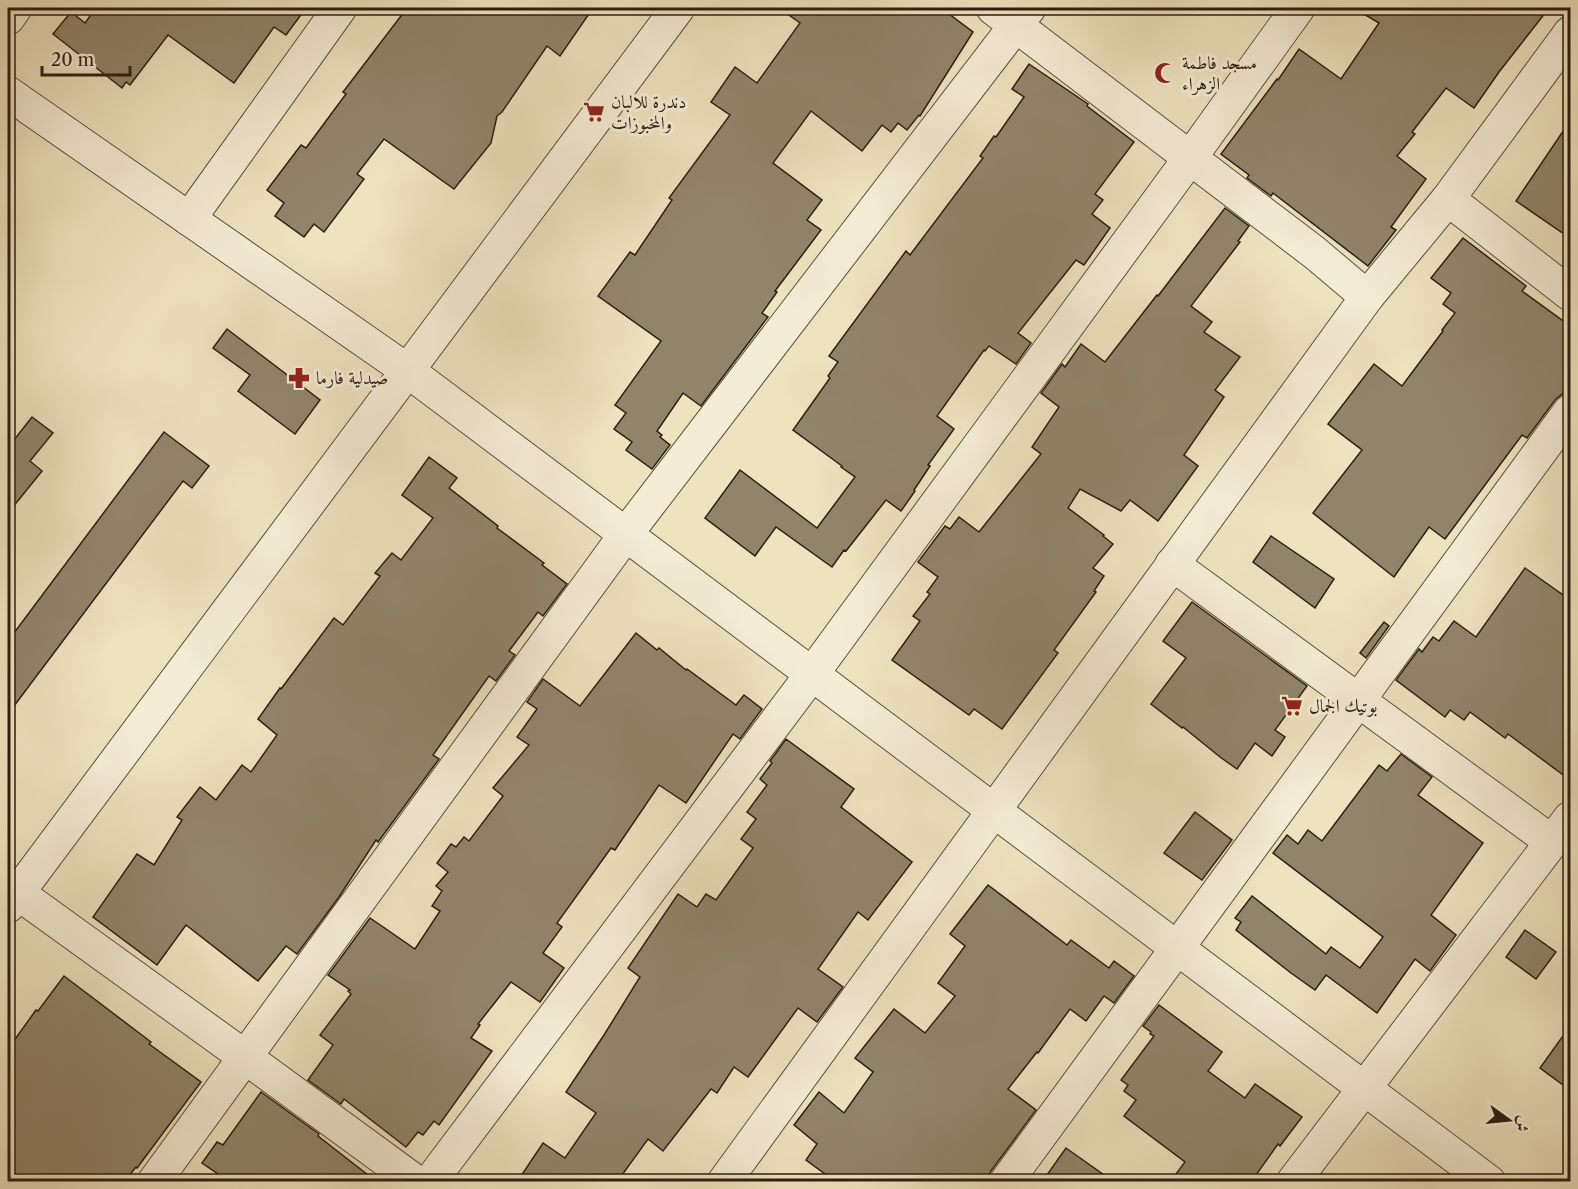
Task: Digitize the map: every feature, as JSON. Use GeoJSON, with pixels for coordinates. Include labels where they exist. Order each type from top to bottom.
{"type":"FeatureCollection","features":[{"type":"Feature","properties":{"kind":"street"},"geometry":{"type":"LineString","coordinates":[[8,18],[15,8]]}},
{"type":"Feature","properties":{"kind":"street"},"geometry":{"type":"LineString","coordinates":[[189,219],[340,8]]}},
{"type":"Feature","properties":{"kind":"street"},"geometry":{"type":"LineString","coordinates":[[416,1182],[245,1057],[11,895],[408,371],[678,8]]}},
{"type":"Feature","properties":{"kind":"street"},"geometry":{"type":"LineString","coordinates":[[430,1182],[812,674],[1298,8]]}},
{"type":"Feature","properties":{"kind":"street"},"geometry":{"type":"LineString","coordinates":[[154,1182],[626,534],[1013,13],[1190,158],[1315,253],[1367,297]]}},
{"type":"Feature","properties":{"kind":"street"},"geometry":{"type":"LineString","coordinates":[[724,1182],[1367,297],[1448,199],[1570,33]]}},
{"type":"Feature","properties":{"kind":"street"},"geometry":{"type":"LineString","coordinates":[[8,93],[408,371],[1489,1182]]}},
{"type":"Feature","properties":{"kind":"street"},"geometry":{"type":"LineString","coordinates":[[1448,199],[1570,294]]}},
{"type":"Feature","properties":{"kind":"street"},"geometry":{"type":"LineString","coordinates":[[1006,1182],[1570,411]]}},
{"type":"Feature","properties":{"kind":"street"},"geometry":{"type":"LineString","coordinates":[[1172,564],[1358,701],[1561,830],[1293,1182]]}},
{"type":"Feature","properties":{"kind":"building"},"geometry":{"type":"Polygon","coordinates":[[[96,8],[306,8],[286,35],[274,27],[234,83],[168,35],[130,85],[126,82],[122,88],[53,34],[71,12],[85,23],[96,8]]]}},
{"type":"Feature","properties":{"kind":"building"},"geometry":{"type":"Polygon","coordinates":[[[407,8],[593,8],[560,56],[547,46],[497,116],[491,143],[454,189],[384,139],[357,174],[364,179],[324,232],[314,224],[304,237],[275,216],[284,203],[267,190],[301,145],[306,148],[346,94],[343,92],[407,8]]]}},
{"type":"Feature","properties":{"kind":"building"},"geometry":{"type":"Polygon","coordinates":[[[779,8],[941,8],[973,32],[920,116],[907,130],[898,123],[891,132],[882,125],[862,151],[811,111],[773,163],[822,200],[807,220],[821,230],[775,291],[777,292],[762,313],[768,317],[701,406],[683,393],[657,431],[662,435],[660,437],[670,445],[652,469],[626,450],[632,442],[614,429],[626,413],[615,405],[661,341],[598,296],[630,252],[635,255],[672,200],[669,198],[730,115],[711,102],[735,67],[757,83],[800,23],[779,8]]]}},
{"type":"Feature","properties":{"kind":"building"},"geometry":{"type":"Polygon","coordinates":[[[1354,8],[1549,8],[1474,108],[1446,88],[1412,132],[1415,134],[1397,156],[1426,179],[1391,227],[1396,230],[1368,266],[1273,193],[1271,196],[1247,178],[1249,175],[1221,154],[1299,49],[1341,79],[1379,23],[1354,8]]]}},
{"type":"Feature","properties":{"kind":"building"},"geometry":{"type":"Polygon","coordinates":[[[1029,64],[1088,104],[1087,106],[1134,142],[1095,194],[1103,200],[1092,214],[1110,228],[1084,265],[1076,260],[1018,333],[1031,343],[1016,364],[989,346],[984,350],[937,416],[954,429],[928,465],[930,466],[901,511],[886,500],[832,567],[776,527],[755,556],[705,518],[740,470],[817,528],[855,477],[793,430],[830,378],[828,376],[838,362],[829,356],[906,251],[910,255],[983,158],[980,156],[1024,97],[1012,89],[1029,64]]]}},
{"type":"Feature","properties":{"kind":"building"},"geometry":{"type":"Polygon","coordinates":[[[1570,121],[1570,238],[1516,201],[1570,121]]]}},
{"type":"Feature","properties":{"kind":"building"},"geometry":{"type":"Polygon","coordinates":[[[1225,208],[1249,226],[1238,241],[1240,242],[1191,306],[1212,322],[1204,332],[1240,357],[1215,390],[1224,397],[1184,455],[1198,466],[1158,521],[1130,500],[1121,511],[1080,489],[1068,508],[1113,544],[1093,568],[1104,576],[1094,591],[1096,592],[1054,650],[1058,653],[1002,729],[974,709],[969,715],[892,660],[920,621],[913,616],[930,594],[927,592],[938,577],[918,562],[945,526],[950,529],[959,517],[979,532],[1041,454],[1032,447],[1059,407],[1041,393],[1062,364],[1065,367],[1081,344],[1105,362],[1225,208]]]}},
{"type":"Feature","properties":{"kind":"building"},"geometry":{"type":"Polygon","coordinates":[[[1463,238],[1526,286],[1522,291],[1570,326],[1570,393],[1562,394],[1555,400],[1527,438],[1522,435],[1445,539],[1429,527],[1394,577],[1313,513],[1362,450],[1328,424],[1374,364],[1402,386],[1443,331],[1455,313],[1443,304],[1451,293],[1431,278],[1463,238]]]}},
{"type":"Feature","properties":{"kind":"building"},"geometry":{"type":"Polygon","coordinates":[[[227,329],[320,400],[295,434],[238,391],[250,375],[213,348],[227,329]]]}},
{"type":"Feature","properties":{"kind":"building"},"geometry":{"type":"Polygon","coordinates":[[[32,417],[53,433],[30,461],[42,471],[8,513],[8,443],[10,445],[32,417]]]}},
{"type":"Feature","properties":{"kind":"building"},"geometry":{"type":"Polygon","coordinates":[[[164,432],[209,466],[192,488],[183,481],[8,714],[8,641],[164,432]]]}},
{"type":"Feature","properties":{"kind":"building"},"geometry":{"type":"Polygon","coordinates":[[[429,457],[457,478],[449,488],[567,584],[543,616],[538,612],[509,651],[515,655],[496,681],[489,676],[433,755],[439,759],[378,842],[376,840],[339,897],[297,954],[286,946],[258,981],[186,925],[157,965],[93,917],[137,854],[154,865],[182,820],[177,817],[200,787],[216,800],[242,765],[251,772],[277,735],[258,719],[280,688],[334,618],[343,625],[380,576],[375,573],[392,553],[401,560],[433,518],[402,495],[429,457]]]}},
{"type":"Feature","properties":{"kind":"building"},"geometry":{"type":"Polygon","coordinates":[[[1271,536],[1334,579],[1315,608],[1253,562],[1271,536]]]}},
{"type":"Feature","properties":{"kind":"building"},"geometry":{"type":"Polygon","coordinates":[[[1525,568],[1570,600],[1570,780],[1508,734],[1505,738],[1470,712],[1464,720],[1450,710],[1445,717],[1396,680],[1419,649],[1422,652],[1433,637],[1439,641],[1454,621],[1476,637],[1525,568]]]}},
{"type":"Feature","properties":{"kind":"building"},"geometry":{"type":"Polygon","coordinates":[[[1192,602],[1307,686],[1275,730],[1285,737],[1272,756],[1255,743],[1237,769],[1151,704],[1186,658],[1163,641],[1192,602]]]}},
{"type":"Feature","properties":{"kind":"building"},"geometry":{"type":"Polygon","coordinates":[[[1384,622],[1389,626],[1366,658],[1360,653],[1384,622]]]}},
{"type":"Feature","properties":{"kind":"building"},"geometry":{"type":"Polygon","coordinates":[[[636,633],[736,705],[744,695],[762,709],[740,739],[733,734],[686,803],[659,785],[615,850],[611,848],[557,923],[562,927],[543,953],[564,968],[540,1002],[511,982],[478,1024],[480,1025],[471,1038],[492,1051],[439,1125],[434,1121],[423,1135],[418,1132],[406,1147],[344,1099],[341,1104],[308,1080],[333,1045],[320,1035],[351,994],[348,991],[350,990],[328,975],[370,918],[415,949],[440,911],[432,906],[442,891],[436,886],[448,872],[437,863],[451,844],[456,847],[464,837],[469,841],[503,796],[493,788],[529,745],[517,737],[537,709],[527,702],[543,679],[580,706],[636,633]]]}},
{"type":"Feature","properties":{"kind":"building"},"geometry":{"type":"Polygon","coordinates":[[[786,739],[854,789],[841,807],[912,862],[868,920],[858,912],[818,969],[843,987],[817,1022],[798,1008],[748,1077],[734,1067],[717,1093],[711,1089],[663,1151],[648,1139],[617,1182],[517,1182],[543,1143],[565,1158],[596,1113],[566,1092],[640,977],[628,968],[678,894],[697,907],[706,894],[716,900],[753,848],[741,839],[756,819],[747,812],[767,785],[760,779],[786,739]]]}},
{"type":"Feature","properties":{"kind":"building"},"geometry":{"type":"Polygon","coordinates":[[[1401,754],[1432,777],[1418,795],[1483,843],[1431,915],[1456,935],[1430,971],[1415,959],[1377,1013],[1326,975],[1315,990],[1236,930],[1241,922],[1235,918],[1252,896],[1326,954],[1331,947],[1360,968],[1383,937],[1273,853],[1287,835],[1298,844],[1308,830],[1322,841],[1379,765],[1387,771],[1401,754]]]}},
{"type":"Feature","properties":{"kind":"building"},"geometry":{"type":"Polygon","coordinates":[[[1195,812],[1232,840],[1202,880],[1164,853],[1195,812]]]}},
{"type":"Feature","properties":{"kind":"building"},"geometry":{"type":"Polygon","coordinates":[[[988,885],[1067,945],[1071,940],[1109,968],[1114,961],[1134,976],[1114,1003],[1104,996],[1086,1021],[1070,1009],[1008,1089],[1036,1110],[991,1171],[986,1182],[836,1182],[806,1160],[817,1144],[794,1125],[819,1092],[844,1113],[873,1072],[855,1058],[894,1009],[925,1033],[955,996],[938,983],[965,946],[950,934],[988,885]]]}},
{"type":"Feature","properties":{"kind":"building"},"geometry":{"type":"Polygon","coordinates":[[[1525,930],[1556,952],[1536,979],[1506,957],[1525,930]]]}},
{"type":"Feature","properties":{"kind":"building"},"geometry":{"type":"Polygon","coordinates":[[[64,976],[201,1082],[124,1182],[8,1182],[8,1049],[64,976]]]}},
{"type":"Feature","properties":{"kind":"building"},"geometry":{"type":"Polygon","coordinates":[[[1159,1005],[1222,1052],[1208,1071],[1245,1098],[1255,1084],[1302,1117],[1280,1146],[1278,1144],[1251,1182],[1170,1182],[1185,1162],[1124,1116],[1136,1100],[1124,1091],[1128,1085],[1121,1080],[1154,1036],[1143,1026],[1159,1005]]]}},
{"type":"Feature","properties":{"kind":"building"},"geometry":{"type":"Polygon","coordinates":[[[1570,1026],[1570,1090],[1540,1068],[1570,1026]]]}},
{"type":"Feature","properties":{"kind":"building"},"geometry":{"type":"Polygon","coordinates":[[[261,1092],[319,1134],[318,1136],[377,1182],[230,1182],[202,1163],[217,1142],[223,1145],[261,1092]]]}},
{"type":"Feature","properties":{"kind":"building"},"geometry":{"type":"Polygon","coordinates":[[[1066,1148],[1114,1182],[1042,1182],[1066,1148]]]}},
{"type":"Feature","properties":{"kind":"place","name":"مسجد فاطمة الزهراء"},"geometry":{"type":"Point","coordinates":[1165,73]}},
{"type":"Feature","properties":{"kind":"place","name":"دندرة للالبان والمخبوزات"},"geometry":{"type":"Point","coordinates":[594,112]}},
{"type":"Feature","properties":{"kind":"place","name":"صيدلية فارما"},"geometry":{"type":"Point","coordinates":[299,378]}},
{"type":"Feature","properties":{"kind":"place","name":"بوتيك الجمال"},"geometry":{"type":"Point","coordinates":[1292,706]}}]}
